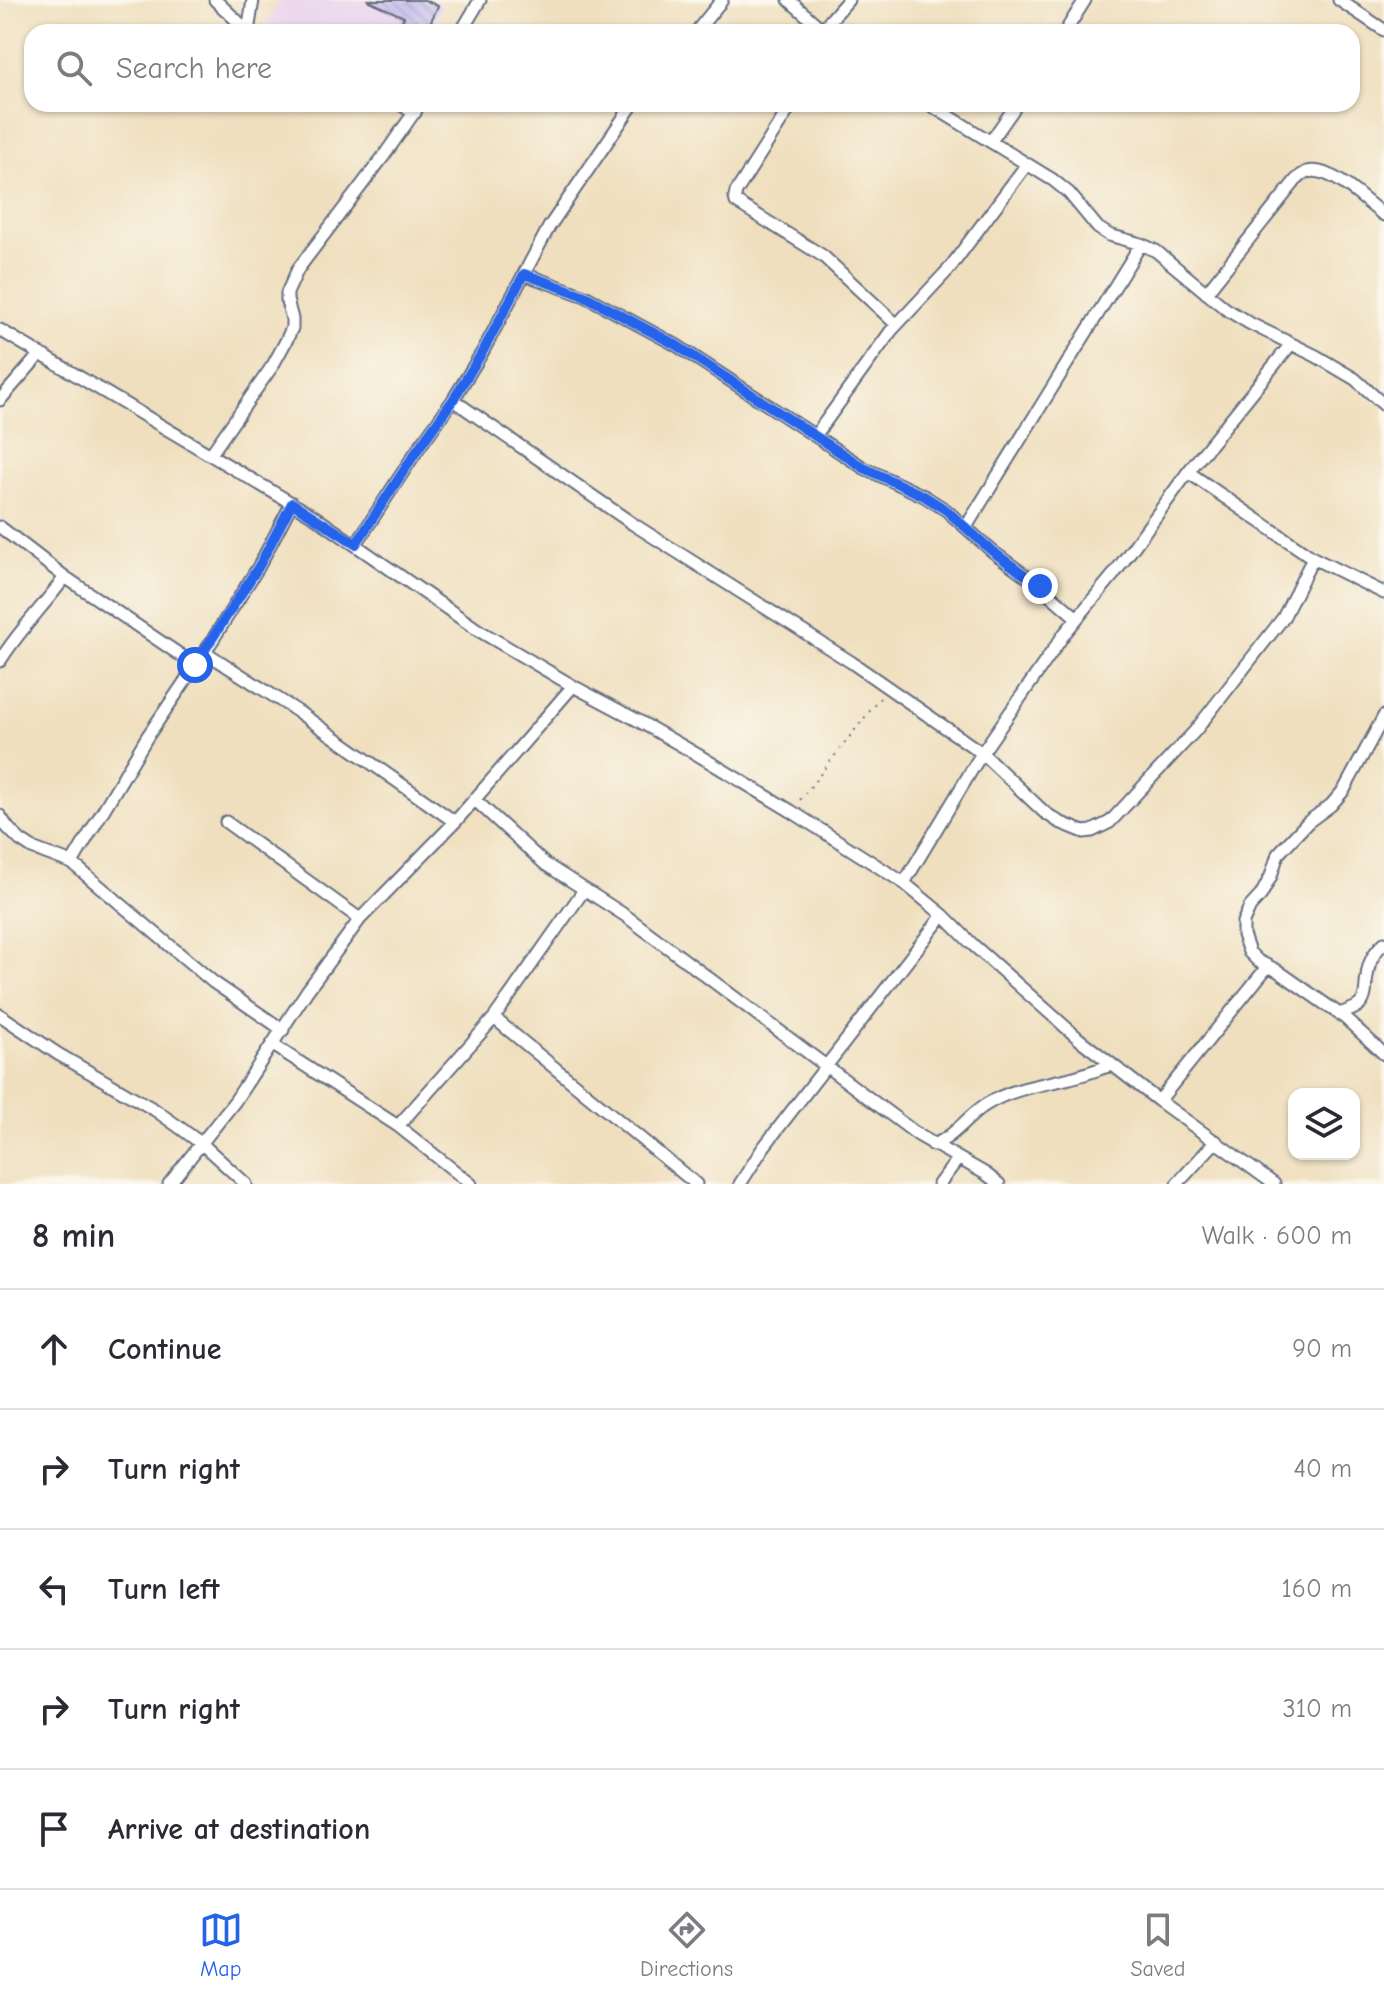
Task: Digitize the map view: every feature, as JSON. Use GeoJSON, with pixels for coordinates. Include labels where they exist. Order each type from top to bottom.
{"type":"FeatureCollection","features":[{"type":"Feature","properties":{"kind":"street"},"geometry":{"type":"LineString","coordinates":[[215,0],[240,24]]}},
{"type":"Feature","properties":{"kind":"street"},"geometry":{"type":"LineString","coordinates":[[250,24],[253,0]]}},
{"type":"Feature","properties":{"kind":"street"},"geometry":{"type":"LineString","coordinates":[[466,24],[480,0]]}},
{"type":"Feature","properties":{"kind":"street"},"geometry":{"type":"LineString","coordinates":[[702,24],[722,0]]}},
{"type":"Feature","properties":{"kind":"street"},"geometry":{"type":"LineString","coordinates":[[789,0],[816,24]]}},
{"type":"Feature","properties":{"kind":"street"},"geometry":{"type":"LineString","coordinates":[[829,24],[848,0]]}},
{"type":"Feature","properties":{"kind":"street"},"geometry":{"type":"LineString","coordinates":[[1070,24],[1085,0]]}},
{"type":"Feature","properties":{"kind":"street"},"geometry":{"type":"LineString","coordinates":[[1339,0],[1384,30]]}},
{"type":"Feature","properties":{"kind":"street"},"geometry":{"type":"LineString","coordinates":[[211,454],[273,365],[286,341],[292,328],[287,293],[298,269],[414,112]]}},
{"type":"Feature","properties":{"kind":"street"},"geometry":{"type":"LineString","coordinates":[[356,544],[453,400],[483,351],[549,227],[628,112]]}},
{"type":"Feature","properties":{"kind":"street"},"geometry":{"type":"LineString","coordinates":[[787,112],[736,192],[736,202],[823,256],[896,324]]}},
{"type":"Feature","properties":{"kind":"street"},"geometry":{"type":"LineString","coordinates":[[942,112],[1069,193],[1098,228],[1109,235],[1156,251],[1206,293],[1249,323],[1355,379],[1384,405]]}},
{"type":"Feature","properties":{"kind":"street"},"geometry":{"type":"LineString","coordinates":[[991,141],[1011,112]]}},
{"type":"Feature","properties":{"kind":"street"},"geometry":{"type":"LineString","coordinates":[[815,436],[896,324],[949,269],[1027,164]]}},
{"type":"Feature","properties":{"kind":"street"},"geometry":{"type":"LineString","coordinates":[[1206,293],[1296,180],[1305,173],[1317,171],[1328,174],[1384,215]]}},
{"type":"Feature","properties":{"kind":"street"},"geometry":{"type":"LineString","coordinates":[[966,527],[1141,244]]}},
{"type":"Feature","properties":{"kind":"street"},"geometry":{"type":"LineString","coordinates":[[524,274],[585,296],[676,345],[864,468],[924,496],[946,510],[1077,618]]}},
{"type":"Feature","properties":{"kind":"street"},"geometry":{"type":"LineString","coordinates":[[0,330],[292,503],[478,630],[791,811],[904,883],[1079,1039],[1274,1184]]}},
{"type":"Feature","properties":{"kind":"street"},"geometry":{"type":"LineString","coordinates":[[904,883],[982,753],[1044,662],[1114,574],[1188,472],[1291,344]]}},
{"type":"Feature","properties":{"kind":"street"},"geometry":{"type":"LineString","coordinates":[[0,400],[40,354]]}},
{"type":"Feature","properties":{"kind":"street"},"geometry":{"type":"LineString","coordinates":[[453,400],[633,524],[792,623],[889,688],[982,753],[1044,812],[1084,832],[1110,822],[1195,731],[1283,618],[1313,558]]}},
{"type":"Feature","properties":{"kind":"street"},"geometry":{"type":"LineString","coordinates":[[1188,472],[1313,558],[1384,593]]}},
{"type":"Feature","properties":{"kind":"street"},"geometry":{"type":"LineString","coordinates":[[72,863],[147,737],[259,566],[292,503]]}},
{"type":"Feature","properties":{"kind":"street"},"geometry":{"type":"LineString","coordinates":[[0,527],[65,577],[195,665]]}},
{"type":"Feature","properties":{"kind":"street"},"geometry":{"type":"LineString","coordinates":[[0,661],[12,641],[39,613],[65,577]]}},
{"type":"Feature","properties":{"kind":"street"},"geometry":{"type":"LineString","coordinates":[[205,652],[300,713],[455,822]]}},
{"type":"Feature","properties":{"kind":"street"},"geometry":{"type":"LineString","coordinates":[[169,1184],[235,1101],[360,919],[455,822],[573,686]]}},
{"type":"Feature","properties":{"kind":"street"},"geometry":{"type":"LineString","coordinates":[[1384,716],[1344,790],[1331,805],[1292,837],[1278,854],[1271,876],[1243,922],[1243,935],[1249,952],[1258,961],[1278,971],[1339,1014],[1384,1054]]}},
{"type":"Feature","properties":{"kind":"street"},"geometry":{"type":"LineString","coordinates":[[475,800],[545,864],[626,916],[877,1106],[933,1145],[999,1184]]}},
{"type":"Feature","properties":{"kind":"street"},"geometry":{"type":"LineString","coordinates":[[0,816],[20,840],[32,848],[72,863],[213,982],[283,1030]]}},
{"type":"Feature","properties":{"kind":"street"},"geometry":{"type":"LineString","coordinates":[[226,822],[360,919]]}},
{"type":"Feature","properties":{"kind":"street"},"geometry":{"type":"LineString","coordinates":[[398,1126],[494,1018],[584,890]]}},
{"type":"Feature","properties":{"kind":"street"},"geometry":{"type":"LineString","coordinates":[[740,1184],[763,1148],[943,915]]}},
{"type":"Feature","properties":{"kind":"street"},"geometry":{"type":"LineString","coordinates":[[1339,1014],[1356,1007],[1363,1000],[1369,966],[1384,943]]}},
{"type":"Feature","properties":{"kind":"street"},"geometry":{"type":"LineString","coordinates":[[1159,1101],[1268,966]]}},
{"type":"Feature","properties":{"kind":"street"},"geometry":{"type":"LineString","coordinates":[[0,1015],[58,1054],[155,1110],[202,1144],[246,1184]]}},
{"type":"Feature","properties":{"kind":"street"},"geometry":{"type":"LineString","coordinates":[[494,1018],[696,1184]]}},
{"type":"Feature","properties":{"kind":"street"},"geometry":{"type":"LineString","coordinates":[[273,1045],[398,1126],[471,1184]]}},
{"type":"Feature","properties":{"kind":"street"},"geometry":{"type":"LineString","coordinates":[[933,1145],[948,1137],[988,1103],[1034,1085],[1112,1065]]}},
{"type":"Feature","properties":{"kind":"street"},"geometry":{"type":"LineString","coordinates":[[1177,1184],[1216,1141]]}},
{"type":"Feature","properties":{"kind":"street"},"geometry":{"type":"LineString","coordinates":[[939,1184],[958,1159]]}},
{"type":"Feature","properties":{"kind":"path"},"geometry":{"type":"LineString","coordinates":[[791,811],[889,688]]}},
{"type":"Feature","properties":{"kind":"shaded area"},"geometry":{"type":"Polygon","coordinates":[[[282,0],[431,0],[443,6],[435,24],[265,24],[282,0]]]}},
{"type":"Feature","properties":{"kind":"building"},"geometry":{"type":"Polygon","coordinates":[[[367,0],[425,0],[438,6],[430,24],[401,24],[404,17],[367,0]]]}},
{"type":"Feature","properties":{"kind":"route"},"geometry":{"type":"LineString","coordinates":[[195,665],[259,566],[292,503],[356,544],[453,400],[524,274],[585,296],[676,345],[864,468],[924,496],[946,510],[992,551],[1040,586]]}}]}
